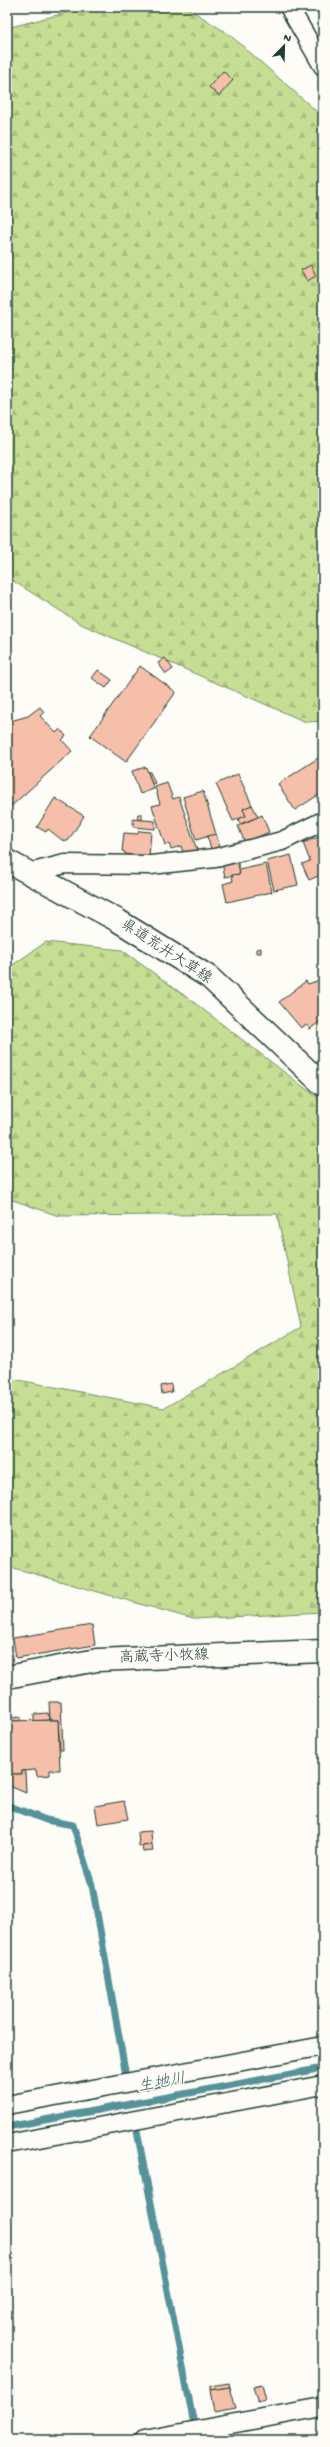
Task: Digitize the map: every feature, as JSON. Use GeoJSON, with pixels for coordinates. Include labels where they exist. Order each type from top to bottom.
{"type":"FeatureCollection","features":[{"type":"Feature","properties":{"kind":"main road","name":"県道荒井大草線"},"geometry":{"type":"LineString","coordinates":[[7,861],[117,920],[209,977],[323,1085]]}},
{"type":"Feature","properties":{"kind":"main road","name":"高蔵寺小牧線"},"geometry":{"type":"LineString","coordinates":[[7,1677],[96,1660],[323,1651]]}},
{"type":"Feature","properties":{"kind":"street"},"geometry":{"type":"LineString","coordinates":[[289,7],[323,66]]}},
{"type":"Feature","properties":{"kind":"street"},"geometry":{"type":"LineString","coordinates":[[29,873],[65,864],[150,866],[215,858],[282,841],[323,821]]}},
{"type":"Feature","properties":{"kind":"street"},"geometry":{"type":"LineString","coordinates":[[7,2105],[323,2046]]}},
{"type":"Feature","properties":{"kind":"street"},"geometry":{"type":"LineString","coordinates":[[7,2144],[323,2085]]}},
{"type":"Feature","properties":{"kind":"street"},"geometry":{"type":"LineString","coordinates":[[144,2440],[323,2407]]}},
{"type":"Feature","properties":{"kind":"green space"},"geometry":{"type":"Polygon","coordinates":[[[89,7],[186,7],[230,35],[323,117],[323,721],[306,722],[81,624],[7,577],[7,28],[89,7]]]}},
{"type":"Feature","properties":{"kind":"green space"},"geometry":{"type":"Polygon","coordinates":[[[46,942],[122,950],[196,1004],[323,1102],[323,1612],[193,1619],[7,1566],[7,1371],[13,1379],[164,1408],[301,1327],[277,1214],[59,1216],[7,1198],[7,969],[46,942]]]}},
{"type":"Feature","properties":{"kind":"building"},"geometry":{"type":"Polygon","coordinates":[[[238,7],[247,7],[243,11],[238,7]]]}},
{"type":"Feature","properties":{"kind":"building"},"geometry":{"type":"Polygon","coordinates":[[[223,71],[233,80],[219,96],[209,87],[223,71]]]}},
{"type":"Feature","properties":{"kind":"building"},"geometry":{"type":"Polygon","coordinates":[[[311,265],[316,276],[307,281],[301,270],[311,265]]]}},
{"type":"Feature","properties":{"kind":"building"},"geometry":{"type":"Polygon","coordinates":[[[165,658],[173,669],[166,674],[158,663],[165,658]]]}},
{"type":"Feature","properties":{"kind":"building"},"geometry":{"type":"Polygon","coordinates":[[[140,666],[176,692],[126,762],[90,736],[140,666]]]}},
{"type":"Feature","properties":{"kind":"building"},"geometry":{"type":"Polygon","coordinates":[[[98,670],[112,680],[106,688],[92,678],[98,670]]]}},
{"type":"Feature","properties":{"kind":"building"},"geometry":{"type":"Polygon","coordinates":[[[40,707],[44,712],[40,716],[56,733],[60,729],[66,736],[62,740],[72,751],[7,810],[7,722],[28,716],[40,707]]]}},
{"type":"Feature","properties":{"kind":"building"},"geometry":{"type":"Polygon","coordinates":[[[323,755],[323,792],[295,810],[278,784],[323,755]]]}},
{"type":"Feature","properties":{"kind":"building"},"geometry":{"type":"Polygon","coordinates":[[[146,767],[154,789],[140,794],[132,771],[146,767]]]}},
{"type":"Feature","properties":{"kind":"building"},"geometry":{"type":"Polygon","coordinates":[[[148,772],[150,772],[155,783],[152,784],[148,772]]]}},
{"type":"Feature","properties":{"kind":"building"},"geometry":{"type":"Polygon","coordinates":[[[238,774],[252,805],[243,809],[246,816],[233,821],[216,784],[238,774]]]}},
{"type":"Feature","properties":{"kind":"building"},"geometry":{"type":"Polygon","coordinates":[[[167,783],[173,799],[179,797],[197,850],[184,855],[181,846],[171,849],[169,844],[165,845],[152,806],[160,804],[155,787],[167,783]]]}},
{"type":"Feature","properties":{"kind":"building"},"geometry":{"type":"Polygon","coordinates":[[[203,791],[216,834],[196,840],[183,797],[203,791]]]}},
{"type":"Feature","properties":{"kind":"building"},"geometry":{"type":"Polygon","coordinates":[[[55,798],[84,816],[68,841],[62,840],[48,829],[46,832],[37,827],[55,798]]]}},
{"type":"Feature","properties":{"kind":"building"},"geometry":{"type":"Polygon","coordinates":[[[252,805],[258,817],[240,824],[238,819],[246,816],[243,809],[252,805]]]}},
{"type":"Feature","properties":{"kind":"building"},"geometry":{"type":"Polygon","coordinates":[[[138,814],[142,814],[142,820],[137,819],[138,814]]]}},
{"type":"Feature","properties":{"kind":"building"},"geometry":{"type":"Polygon","coordinates":[[[262,815],[269,832],[245,843],[238,826],[262,815]]]}},
{"type":"Feature","properties":{"kind":"building"},"geometry":{"type":"Polygon","coordinates":[[[133,819],[155,821],[155,829],[133,827],[133,819]]]}},
{"type":"Feature","properties":{"kind":"building"},"geometry":{"type":"Polygon","coordinates":[[[139,831],[151,832],[149,857],[125,854],[125,852],[122,851],[124,833],[138,834],[139,831]]]}},
{"type":"Feature","properties":{"kind":"building"},"geometry":{"type":"Polygon","coordinates":[[[216,834],[221,850],[212,852],[207,836],[216,834]]]}},
{"type":"Feature","properties":{"kind":"building"},"geometry":{"type":"Polygon","coordinates":[[[323,835],[323,874],[309,880],[302,864],[310,861],[303,843],[323,835]]]}},
{"type":"Feature","properties":{"kind":"building"},"geometry":{"type":"Polygon","coordinates":[[[291,855],[298,885],[274,890],[267,861],[291,855]]]}},
{"type":"Feature","properties":{"kind":"building"},"geometry":{"type":"Polygon","coordinates":[[[237,859],[240,874],[225,877],[222,863],[237,859]]]}},
{"type":"Feature","properties":{"kind":"building"},"geometry":{"type":"Polygon","coordinates":[[[266,864],[272,892],[227,902],[223,884],[233,881],[232,875],[240,874],[239,870],[266,864]]]}},
{"type":"Feature","properties":{"kind":"building"},"geometry":{"type":"Polygon","coordinates":[[[261,948],[261,953],[256,953],[256,949],[261,948]]]}},
{"type":"Feature","properties":{"kind":"building"},"geometry":{"type":"Polygon","coordinates":[[[323,979],[323,1019],[310,1029],[306,1025],[301,1028],[279,1002],[306,981],[308,984],[323,979]]]}},
{"type":"Feature","properties":{"kind":"building"},"geometry":{"type":"Polygon","coordinates":[[[171,1384],[172,1392],[162,1394],[161,1386],[171,1384]]]}},
{"type":"Feature","properties":{"kind":"building"},"geometry":{"type":"Polygon","coordinates":[[[92,1625],[95,1645],[16,1658],[13,1638],[92,1625]]]}},
{"type":"Feature","properties":{"kind":"building"},"geometry":{"type":"Polygon","coordinates":[[[49,1702],[61,1702],[63,1750],[60,1750],[58,1720],[50,1720],[49,1702]]]}},
{"type":"Feature","properties":{"kind":"building"},"geometry":{"type":"Polygon","coordinates":[[[48,1713],[49,1720],[34,1721],[34,1714],[48,1713]]]}},
{"type":"Feature","properties":{"kind":"building"},"geometry":{"type":"Polygon","coordinates":[[[21,1717],[20,1721],[12,1721],[12,1718],[21,1717]]]}},
{"type":"Feature","properties":{"kind":"building"},"geometry":{"type":"Polygon","coordinates":[[[58,1720],[60,1770],[50,1770],[50,1775],[37,1776],[36,1770],[22,1771],[22,1774],[7,1774],[7,1721],[58,1720]]]}},
{"type":"Feature","properties":{"kind":"building"},"geometry":{"type":"Polygon","coordinates":[[[22,1771],[25,1771],[26,1793],[7,1785],[7,1774],[22,1774],[22,1771]]]}},
{"type":"Feature","properties":{"kind":"building"},"geometry":{"type":"Polygon","coordinates":[[[124,1801],[128,1819],[98,1824],[95,1806],[124,1801]]]}},
{"type":"Feature","properties":{"kind":"building"},"geometry":{"type":"Polygon","coordinates":[[[151,1831],[152,1845],[139,1846],[138,1832],[151,1831]]]}},
{"type":"Feature","properties":{"kind":"building"},"geometry":{"type":"Polygon","coordinates":[[[152,1845],[153,1851],[143,1852],[142,1846],[152,1845]]]}},
{"type":"Feature","properties":{"kind":"building"},"geometry":{"type":"Polygon","coordinates":[[[229,2383],[230,2387],[210,2390],[210,2386],[229,2383]]]}},
{"type":"Feature","properties":{"kind":"building"},"geometry":{"type":"Polygon","coordinates":[[[262,2385],[266,2400],[258,2402],[253,2387],[262,2385]]]}},
{"type":"Feature","properties":{"kind":"building"},"geometry":{"type":"Polygon","coordinates":[[[230,2387],[236,2409],[214,2413],[210,2390],[230,2387]]]}},
{"type":"Feature","properties":{"kind":"waterway"},"geometry":{"type":"LineString","coordinates":[[7,1805],[46,1820],[73,1825],[92,1885],[125,2070]]}},
{"type":"Feature","properties":{"kind":"waterway","name":"生地川"},"geometry":{"type":"LineString","coordinates":[[7,2127],[323,2068]]}},
{"type":"Feature","properties":{"kind":"waterway"},"geometry":{"type":"LineString","coordinates":[[137,2131],[197,2440]]}}]}
